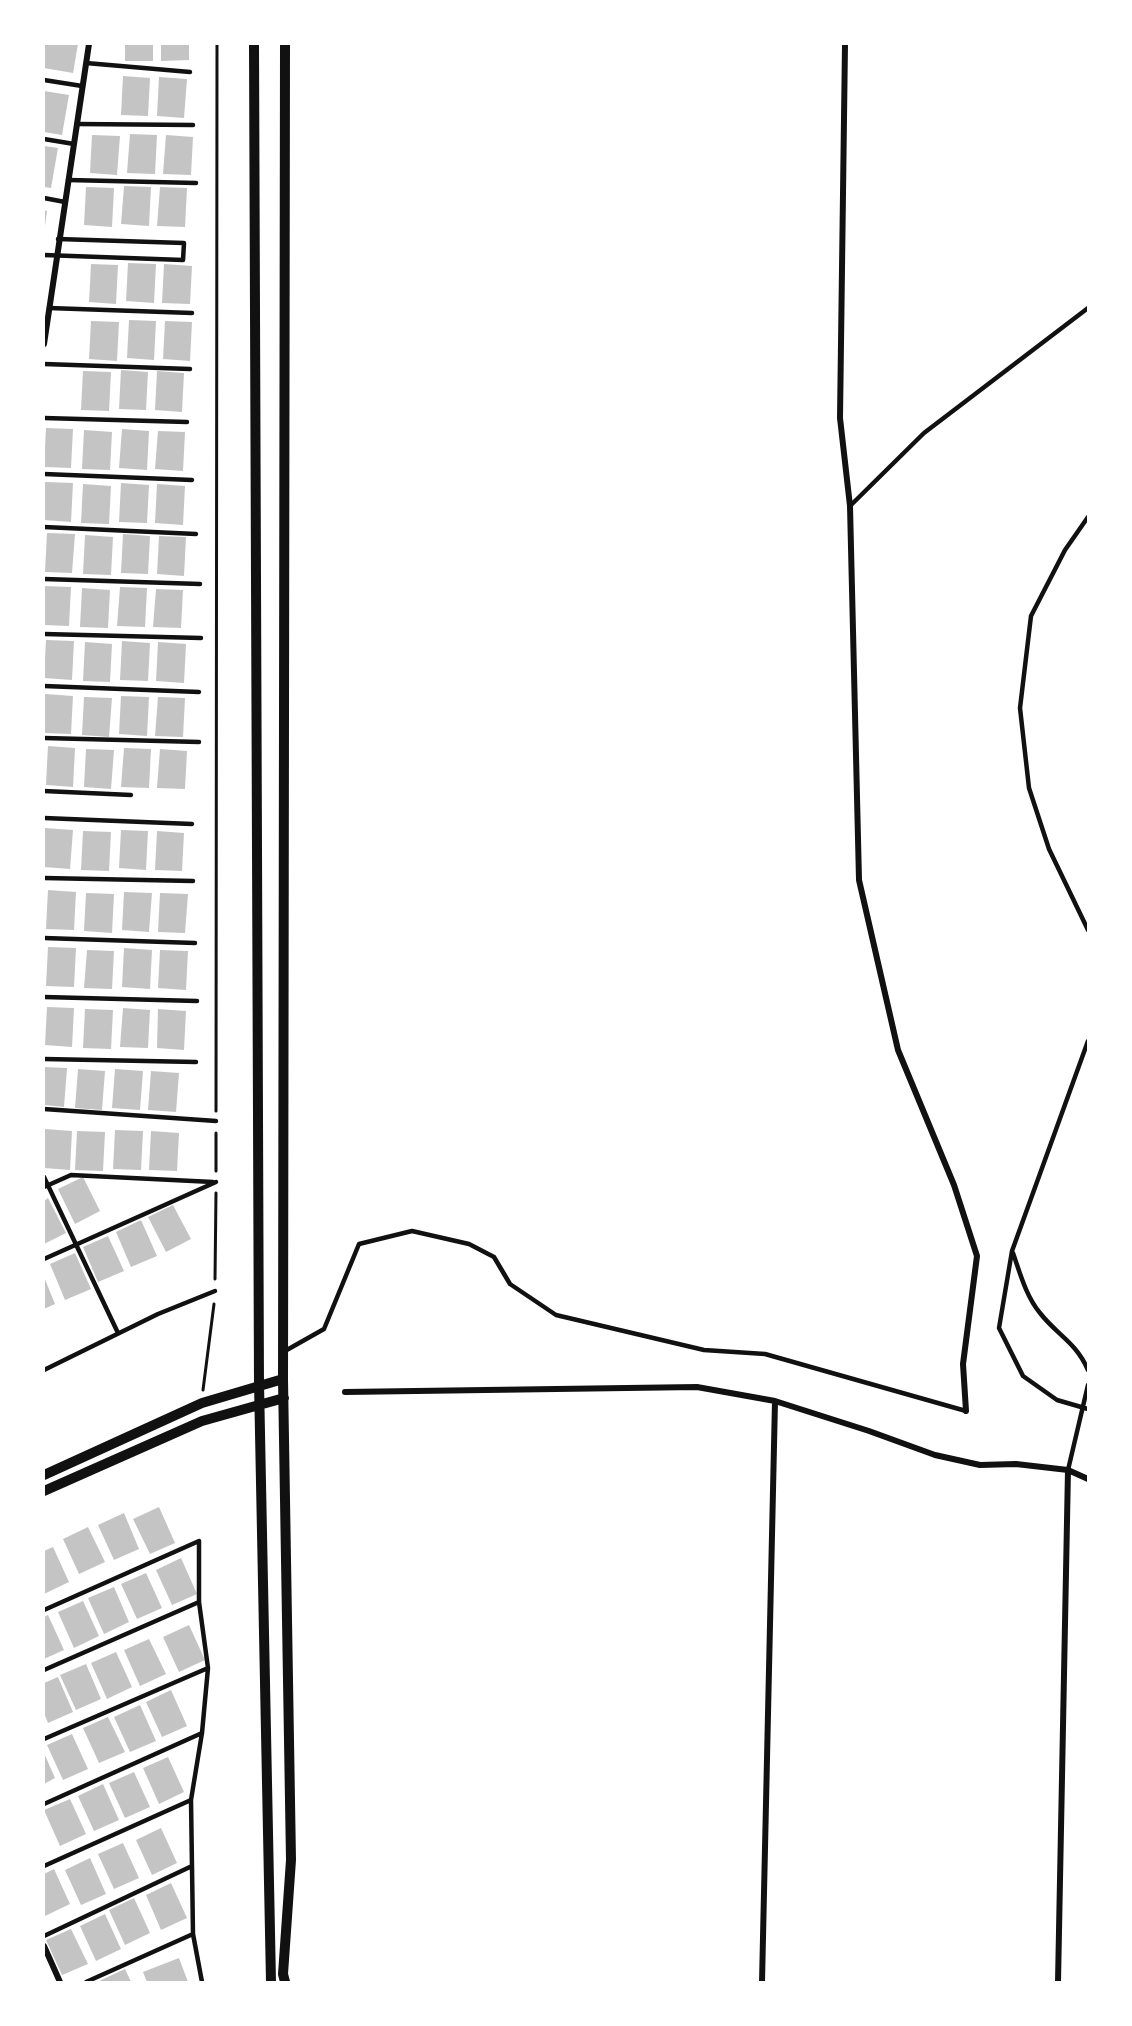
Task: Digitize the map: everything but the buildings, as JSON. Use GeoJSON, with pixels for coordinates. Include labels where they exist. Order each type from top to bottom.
{"type":"FeatureCollection","features":[{"type":"Feature","properties":{"kind":"street"},"geometry":{"type":"LineString","coordinates":[[44,344],[89,44]]}},
{"type":"Feature","properties":{"kind":"street"},"geometry":{"type":"LineString","coordinates":[[254,44],[259,1386],[271,1983]]}},
{"type":"Feature","properties":{"kind":"street"},"geometry":{"type":"LineString","coordinates":[[285,44],[283,1378],[291,1860],[285,1983]]}},
{"type":"Feature","properties":{"kind":"street"},"geometry":{"type":"LineString","coordinates":[[845,44],[840,418],[850,506],[859,880],[898,1050],[954,1185],[977,1256],[963,1364],[966,1411]]}},
{"type":"Feature","properties":{"kind":"street"},"geometry":{"type":"LineString","coordinates":[[44,1475],[202,1403],[283,1378]]}},
{"type":"Feature","properties":{"kind":"street"},"geometry":{"type":"LineString","coordinates":[[345,1392],[697,1387],[775,1401],[935,1455],[980,1465],[1016,1464],[1068,1470],[1089,1479]]}},
{"type":"Feature","properties":{"kind":"street"},"geometry":{"type":"LineString","coordinates":[[44,1491],[202,1420],[284,1398]]}},
{"type":"Feature","properties":{"kind":"street"},"geometry":{"type":"LineString","coordinates":[[762,1983],[775,1401]]}},
{"type":"Feature","properties":{"kind":"street"},"geometry":{"type":"LineString","coordinates":[[1058,1983],[1068,1470]]}},
{"type":"Feature","properties":{"kind":"street"},"geometry":{"type":"LineString","coordinates":[[44,1946],[60,1983]]}},
{"type":"Feature","properties":{"kind":"lane"},"geometry":{"type":"LineString","coordinates":[[86,63],[190,72]]}},
{"type":"Feature","properties":{"kind":"lane"},"geometry":{"type":"LineString","coordinates":[[44,80],[82,86]]}},
{"type":"Feature","properties":{"kind":"lane"},"geometry":{"type":"LineString","coordinates":[[77,124],[193,125]]}},
{"type":"Feature","properties":{"kind":"lane"},"geometry":{"type":"LineString","coordinates":[[44,139],[74,144]]}},
{"type":"Feature","properties":{"kind":"lane"},"geometry":{"type":"LineString","coordinates":[[68,180],[196,183]]}},
{"type":"Feature","properties":{"kind":"lane"},"geometry":{"type":"LineString","coordinates":[[44,198],[65,202]]}},
{"type":"Feature","properties":{"kind":"lane"},"geometry":{"type":"LineString","coordinates":[[44,255],[183,260],[184,243],[58,239]]}},
{"type":"Feature","properties":{"kind":"lane"},"geometry":{"type":"LineString","coordinates":[[49,308],[192,313]]}},
{"type":"Feature","properties":{"kind":"lane"},"geometry":{"type":"LineString","coordinates":[[850,506],[924,433],[1089,308]]}},
{"type":"Feature","properties":{"kind":"lane"},"geometry":{"type":"LineString","coordinates":[[44,364],[190,369]]}},
{"type":"Feature","properties":{"kind":"lane"},"geometry":{"type":"LineString","coordinates":[[44,418],[186,422]]}},
{"type":"Feature","properties":{"kind":"lane"},"geometry":{"type":"LineString","coordinates":[[44,474],[192,480]]}},
{"type":"Feature","properties":{"kind":"lane"},"geometry":{"type":"LineString","coordinates":[[1089,517],[1065,550],[1031,616],[1020,708],[1029,788],[1049,849],[1089,930]]}},
{"type":"Feature","properties":{"kind":"lane"},"geometry":{"type":"LineString","coordinates":[[44,527],[196,534]]}},
{"type":"Feature","properties":{"kind":"lane"},"geometry":{"type":"LineString","coordinates":[[44,579],[200,584]]}},
{"type":"Feature","properties":{"kind":"lane"},"geometry":{"type":"LineString","coordinates":[[44,634],[201,638]]}},
{"type":"Feature","properties":{"kind":"lane"},"geometry":{"type":"LineString","coordinates":[[44,686],[199,692]]}},
{"type":"Feature","properties":{"kind":"lane"},"geometry":{"type":"LineString","coordinates":[[44,738],[199,742]]}},
{"type":"Feature","properties":{"kind":"lane"},"geometry":{"type":"LineString","coordinates":[[44,791],[131,795]]}},
{"type":"Feature","properties":{"kind":"lane"},"geometry":{"type":"LineString","coordinates":[[44,818],[192,824]]}},
{"type":"Feature","properties":{"kind":"lane"},"geometry":{"type":"LineString","coordinates":[[44,878],[193,880]]}},
{"type":"Feature","properties":{"kind":"lane"},"geometry":{"type":"LineString","coordinates":[[44,938],[195,943]]}},
{"type":"Feature","properties":{"kind":"lane"},"geometry":{"type":"LineString","coordinates":[[44,997],[197,1001]]}},
{"type":"Feature","properties":{"kind":"lane"},"geometry":{"type":"LineString","coordinates":[[1086,1409],[1057,1400],[1023,1376],[999,1328],[1012,1251],[1089,1041]]}},
{"type":"Feature","properties":{"kind":"lane"},"geometry":{"type":"LineString","coordinates":[[44,1059],[196,1062]]}},
{"type":"Feature","properties":{"kind":"lane"},"geometry":{"type":"LineString","coordinates":[[44,1109],[216,1121]]}},
{"type":"Feature","properties":{"kind":"lane"},"geometry":{"type":"LineString","coordinates":[[45,1186],[71,1175],[216,1182]]}},
{"type":"Feature","properties":{"kind":"lane"},"geometry":{"type":"LineString","coordinates":[[44,1177],[45,1186],[76,1244],[118,1334]]}},
{"type":"Feature","properties":{"kind":"lane"},"geometry":{"type":"LineString","coordinates":[[44,1259],[216,1182]]}},
{"type":"Feature","properties":{"kind":"lane"},"geometry":{"type":"LineString","coordinates":[[283,1353],[324,1329],[359,1244],[412,1231],[469,1244],[494,1257],[510,1284],[555,1315],[704,1350],[765,1354],[966,1411]]}},
{"type":"Feature","properties":{"kind":"lane"},"geometry":{"type":"LineString","coordinates":[[1012,1251],[1025,1286],[1040,1313],[1071,1342],[1089,1370]]}},
{"type":"Feature","properties":{"kind":"lane"},"geometry":{"type":"LineString","coordinates":[[44,1370],[158,1314],[215,1291]]}},
{"type":"Feature","properties":{"kind":"lane"},"geometry":{"type":"LineString","coordinates":[[1068,1470],[1086,1409],[1089,1385]]}},
{"type":"Feature","properties":{"kind":"lane"},"geometry":{"type":"LineString","coordinates":[[44,1610],[199,1541],[199,1602],[208,1668],[202,1733],[191,1800],[193,1934],[202,1983]]}},
{"type":"Feature","properties":{"kind":"lane"},"geometry":{"type":"LineString","coordinates":[[44,1670],[199,1602]]}},
{"type":"Feature","properties":{"kind":"lane"},"geometry":{"type":"LineString","coordinates":[[44,1739],[208,1668]]}},
{"type":"Feature","properties":{"kind":"lane"},"geometry":{"type":"LineString","coordinates":[[44,1803],[202,1733]]}},
{"type":"Feature","properties":{"kind":"lane"},"geometry":{"type":"LineString","coordinates":[[44,1866],[191,1800]]}},
{"type":"Feature","properties":{"kind":"lane"},"geometry":{"type":"LineString","coordinates":[[44,1936],[192,1866]]}},
{"type":"Feature","properties":{"kind":"lane"},"geometry":{"type":"LineString","coordinates":[[86,1983],[193,1934]]}},
{"type":"Feature","properties":{"kind":"path"},"geometry":{"type":"LineString","coordinates":[[202,1403],[215,1291],[217,44]]}}]}
